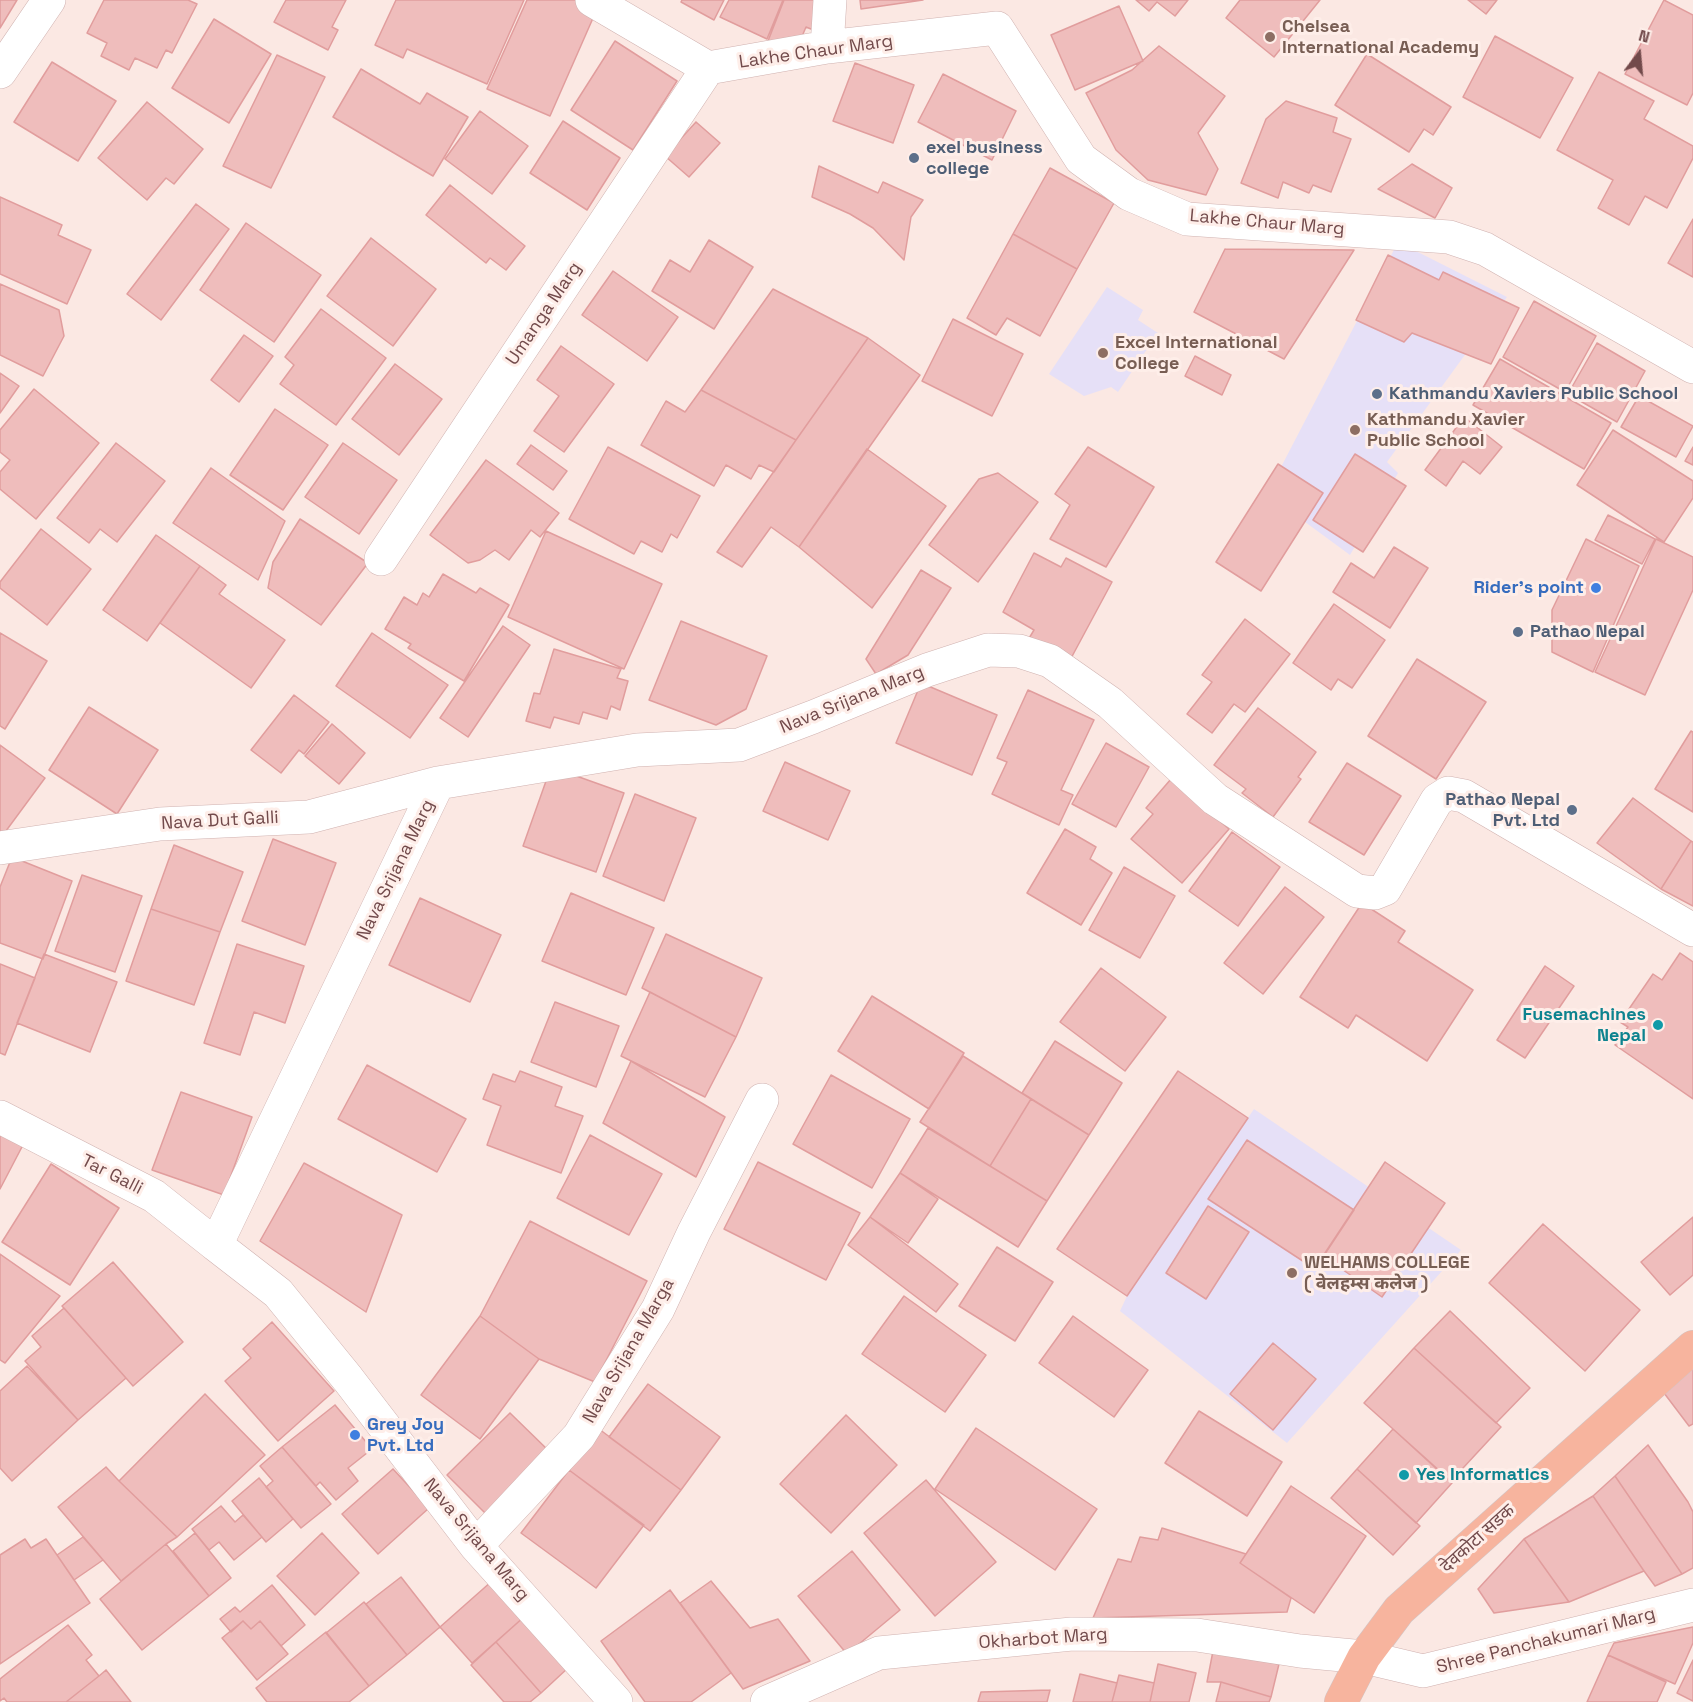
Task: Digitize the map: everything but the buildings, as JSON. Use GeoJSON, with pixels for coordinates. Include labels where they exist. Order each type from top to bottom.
{"type":"FeatureCollection","features":[{"type":"Feature","properties":{"kind":"main road","name":"देवकोटा सडक"},"geometry":{"type":"LineString","coordinates":[[1341,1702],[1364,1657],[1399,1610],[1693,1347]]}},
{"type":"Feature","properties":{"kind":"street"},"geometry":{"type":"LineString","coordinates":[[0,72],[49,0]]}},
{"type":"Feature","properties":{"kind":"street"},"geometry":{"type":"LineString","coordinates":[[592,0],[708,68]]}},
{"type":"Feature","properties":{"kind":"street"},"geometry":{"type":"LineString","coordinates":[[828,47],[830,0]]}},
{"type":"Feature","properties":{"kind":"street","name":"Lakhe Chaur Marg"},"geometry":{"type":"LineString","coordinates":[[708,68],[828,47],[997,28],[1081,159],[1129,194],[1188,219],[1449,237],[1485,249],[1693,367]]}},
{"type":"Feature","properties":{"kind":"street","name":"Umanga Marg"},"geometry":{"type":"LineString","coordinates":[[381,559],[708,68]]}},
{"type":"Feature","properties":{"kind":"street","name":"Nava Srijana Marg"},"geometry":{"type":"LineString","coordinates":[[616,1702],[476,1546],[278,1293],[216,1245],[438,783],[637,750],[739,745],[927,670],[988,650],[1019,651],[1050,661],[1110,703],[1215,799],[1358,891],[1375,893],[1385,889],[1437,800],[1448,793],[1464,796],[1693,930]]}},
{"type":"Feature","properties":{"kind":"street","name":"Nava Dut Galli"},"geometry":{"type":"LineString","coordinates":[[0,848],[160,824],[309,817],[438,783]]}},
{"type":"Feature","properties":{"kind":"street","name":"Nava Srijana Marga"},"geometry":{"type":"LineString","coordinates":[[476,1546],[579,1436],[658,1309],[694,1232],[762,1100]]}},
{"type":"Feature","properties":{"kind":"street","name":"Tar Galli"},"geometry":{"type":"LineString","coordinates":[[0,1117],[154,1196],[216,1245]]}},
{"type":"Feature","properties":{"kind":"street","name":"Shree Panchakumari Marg"},"geometry":{"type":"LineString","coordinates":[[1364,1657],[1423,1671],[1693,1605]]}},
{"type":"Feature","properties":{"kind":"street","name":"Okharbot Marg"},"geometry":{"type":"LineString","coordinates":[[767,1702],[879,1653],[1072,1634],[1197,1635],[1300,1651],[1364,1657]]}},
{"type":"Feature","properties":{"kind":"shaded area","name":"Kathmandu Xavier Public School"},"geometry":{"type":"Polygon","coordinates":[[[1398,242],[1507,297],[1387,462],[1398,473],[1350,555],[1267,494],[1398,242]]]}},
{"type":"Feature","properties":{"kind":"shaded area","name":"Excel International College"},"geometry":{"type":"Polygon","coordinates":[[[1107,287],[1143,310],[1138,320],[1158,333],[1118,392],[1111,387],[1084,396],[1049,374],[1107,287]]]}},
{"type":"Feature","properties":{"kind":"shaded area","name":"WELHAMS COLLEGE ( वेलहम्स कलेज )"},"geometry":{"type":"Polygon","coordinates":[[[1254,1109],[1461,1250],[1287,1443],[1120,1311],[1127,1296],[1254,1109]]]}},
{"type":"Feature","properties":{"kind":"place","name":"Chelsea International Academy"},"geometry":{"type":"Point","coordinates":[1270,37]}},
{"type":"Feature","properties":{"kind":"place","name":"exel business college"},"geometry":{"type":"Point","coordinates":[914,158]}},
{"type":"Feature","properties":{"kind":"place","name":"Excel International College"},"geometry":{"type":"Point","coordinates":[1103,353]}},
{"type":"Feature","properties":{"kind":"place","name":"Kathmandu Xaviers Public School"},"geometry":{"type":"Point","coordinates":[1377,394]}},
{"type":"Feature","properties":{"kind":"place","name":"Kathmandu Xavier Public School"},"geometry":{"type":"Point","coordinates":[1355,430]}},
{"type":"Feature","properties":{"kind":"place","name":"Rider's point"},"geometry":{"type":"Point","coordinates":[1596,588]}},
{"type":"Feature","properties":{"kind":"place","name":"Pathao Nepal"},"geometry":{"type":"Point","coordinates":[1518,632]}},
{"type":"Feature","properties":{"kind":"place","name":"Pathao Nepal Pvt. Ltd"},"geometry":{"type":"Point","coordinates":[1572,810]}},
{"type":"Feature","properties":{"kind":"place","name":"Fusemachines Nepal"},"geometry":{"type":"Point","coordinates":[1658,1025]}},
{"type":"Feature","properties":{"kind":"place","name":"WELHAMS COLLEGE ( वेलहम्स कलेज )"},"geometry":{"type":"Point","coordinates":[1292,1273]}},
{"type":"Feature","properties":{"kind":"place","name":"Grey Joy Pvt. Ltd"},"geometry":{"type":"Point","coordinates":[355,1435]}},
{"type":"Feature","properties":{"kind":"place","name":"Yes Informatics"},"geometry":{"type":"Point","coordinates":[1404,1475]}}]}
